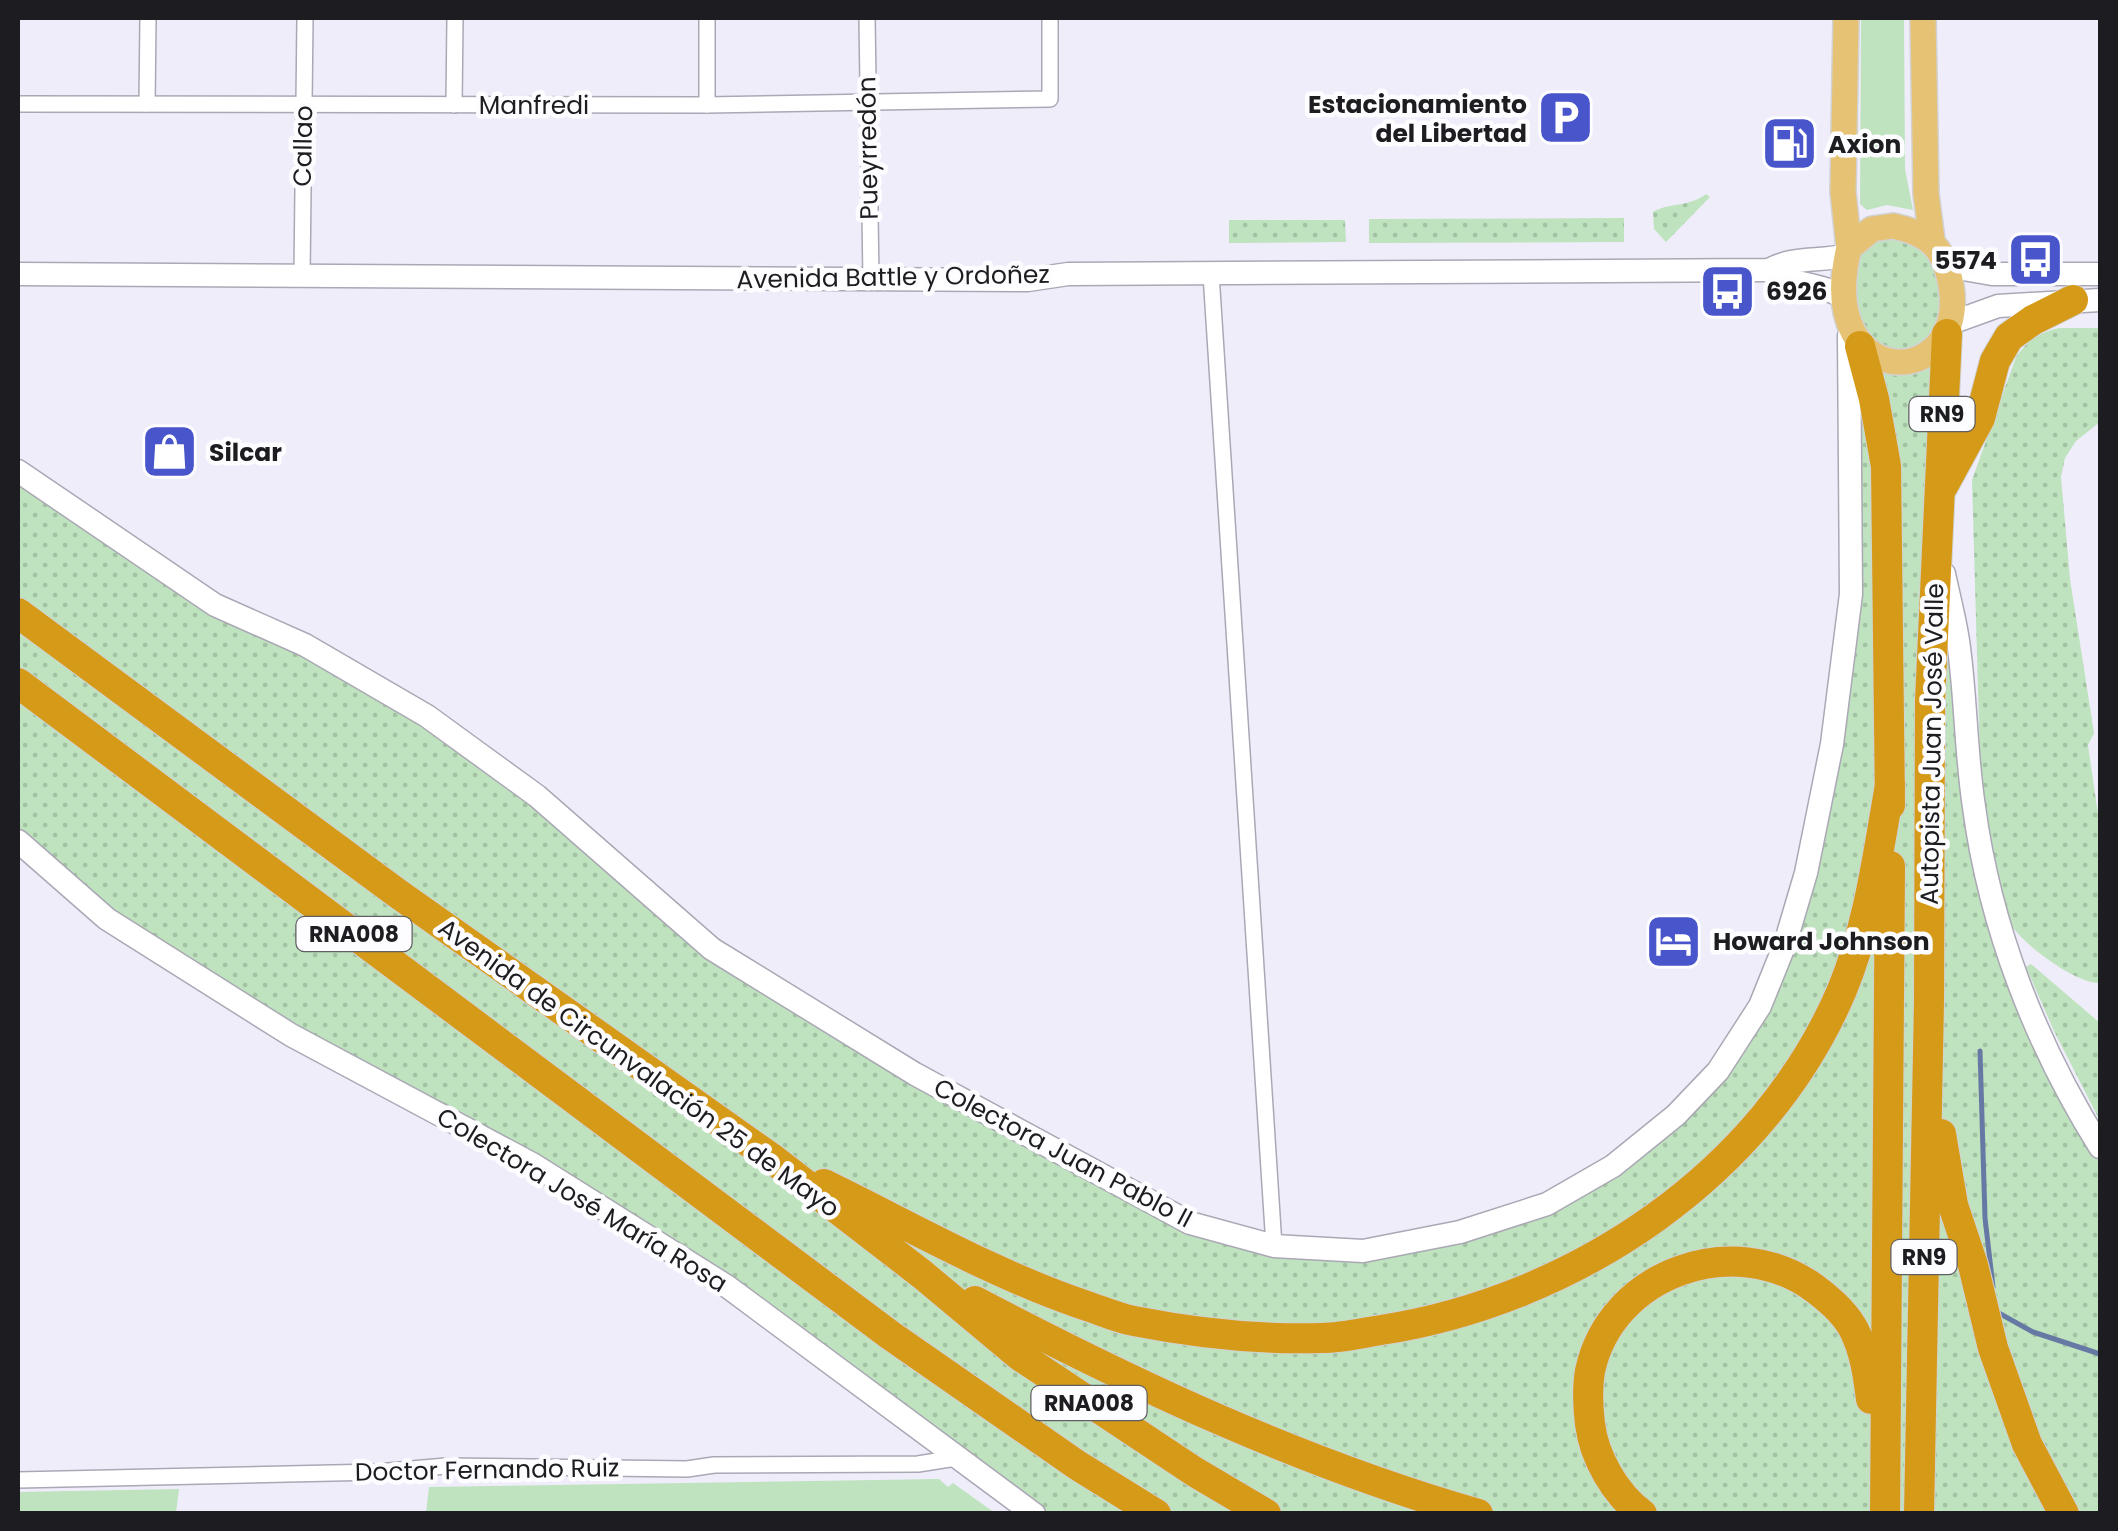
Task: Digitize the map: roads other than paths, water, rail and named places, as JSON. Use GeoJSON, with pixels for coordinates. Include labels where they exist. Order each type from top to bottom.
{"type":"FeatureCollection","features":[{"type":"Feature","properties":{"kind":"highway"},"geometry":{"type":"LineString","coordinates":[[1940,493],[1980,418],[1995,361],[2009,337],[2033,320],[2087,300]]}},
{"type":"Feature","properties":{"kind":"highway","name":"Autopista Juan José Valle"},"geometry":{"type":"LineString","coordinates":[[1920,1514],[1930,701],[1949,329]]}},
{"type":"Feature","properties":{"kind":"highway","name":"Autopista Juan José Valle"},"geometry":{"type":"LineString","coordinates":[[1855,338],[1874,399],[1886,466],[1890,785],[1885,1505]]}},
{"type":"Feature","properties":{"kind":"highway","name":"Avenida de Circunvalación 25 de Mayo"},"geometry":{"type":"LineString","coordinates":[[18,612],[396,893],[770,1157],[924,1274],[1020,1356],[1195,1472],[1266,1514]]}},
{"type":"Feature","properties":{"kind":"highway","name":"RNA008"},"geometry":{"type":"LineString","coordinates":[[18,683],[890,1335],[1156,1514]]}},
{"type":"Feature","properties":{"kind":"highway"},"geometry":{"type":"LineString","coordinates":[[770,1157],[1031,1287],[1131,1321],[1230,1336],[1324,1338],[1420,1324],[1502,1300],[1581,1265],[1649,1222],[1713,1170],[1762,1120],[1807,1058],[1842,989],[1870,900],[1890,785]]}},
{"type":"Feature","properties":{"kind":"highway"},"geometry":{"type":"LineString","coordinates":[[1929,1001],[1942,1146],[1953,1205],[1993,1348],[2027,1444],[2064,1514]]}},
{"type":"Feature","properties":{"kind":"highway"},"geometry":{"type":"LineString","coordinates":[[1642,1514],[1628,1503],[1608,1474],[1592,1441],[1590,1370],[1619,1312],[1662,1276],[1718,1259],[1768,1264],[1802,1280],[1829,1300],[1854,1329],[1865,1361],[1885,1505]]}},
{"type":"Feature","properties":{"kind":"highway"},"geometry":{"type":"LineString","coordinates":[[924,1274],[1067,1351],[1220,1422],[1288,1450],[1478,1514]]}},
{"type":"Feature","properties":{"kind":"highway"},"geometry":{"type":"LineString","coordinates":[[1078,1464],[1135,1514]]}},
{"type":"Feature","properties":{"kind":"main road"},"geometry":{"type":"LineString","coordinates":[[1846,18],[1845,299],[1855,338],[1882,360],[1907,362],[1930,352],[1949,329],[1998,306],[2087,300]]}},
{"type":"Feature","properties":{"kind":"main road"},"geometry":{"type":"LineString","coordinates":[[1923,18],[1922,102],[1932,240],[1946,266],[1953,302],[1949,329]]}},
{"type":"Feature","properties":{"kind":"main road"},"geometry":{"type":"LineString","coordinates":[[1848,252],[1872,229],[1893,226],[1915,230],[1932,240]]}},
{"type":"Feature","properties":{"kind":"main road","name":"Avenida Battle y Ordoñez"},"geometry":{"type":"LineString","coordinates":[[18,274],[1028,280],[1068,274],[1769,270],[1786,260],[1832,259],[1848,252]]}},
{"type":"Feature","properties":{"kind":"main road"},"geometry":{"type":"LineString","coordinates":[[1946,266],[1992,274],[2100,274]]}},
{"type":"Feature","properties":{"kind":"main road","name":"Avenida Battle y Ordoñez"},"geometry":{"type":"LineString","coordinates":[[1769,270],[1786,282],[1830,288],[1845,299]]}},
{"type":"Feature","properties":{"kind":"main road","name":"Colectora Juan Pablo II"},"geometry":{"type":"LineString","coordinates":[[18,471],[215,605],[305,645],[428,716],[537,796],[712,949],[915,1074],[1190,1223],[1274,1246],[1363,1250],[1460,1232],[1546,1204],[1612,1166],[1676,1115],[1718,1072],[1760,1006],[1785,944],[1806,873],[1832,744],[1850,594],[1855,338]]}},
{"type":"Feature","properties":{"kind":"main road"},"geometry":{"type":"LineString","coordinates":[[1936,536],[1959,646],[1974,806],[1986,874],[2020,986],[2068,1096],[2100,1147]]}},
{"type":"Feature","properties":{"kind":"main road","name":"Colectora José María Rosa"},"geometry":{"type":"LineString","coordinates":[[18,841],[107,919],[240,1003],[385,1087],[534,1164],[728,1287],[1034,1514]]}},
{"type":"Feature","properties":{"kind":"street"},"geometry":{"type":"LineString","coordinates":[[147,104],[148,18]]}},
{"type":"Feature","properties":{"kind":"street","name":"Callao"},"geometry":{"type":"LineString","coordinates":[[302,276],[304,18]]}},
{"type":"Feature","properties":{"kind":"street"},"geometry":{"type":"LineString","coordinates":[[454,105],[455,18]]}},
{"type":"Feature","properties":{"kind":"street"},"geometry":{"type":"LineString","coordinates":[[706,105],[708,18]]}},
{"type":"Feature","properties":{"kind":"street","name":"Pueyrredón"},"geometry":{"type":"LineString","coordinates":[[867,18],[870,280]]}},
{"type":"Feature","properties":{"kind":"street","name":"Manfredi"},"geometry":{"type":"LineString","coordinates":[[18,104],[706,105],[1050,99],[1050,18]]}},
{"type":"Feature","properties":{"kind":"street"},"geometry":{"type":"LineString","coordinates":[[1211,274],[1274,1246]]}},
{"type":"Feature","properties":{"kind":"street","name":"Doctor Fernando Ruiz"},"geometry":{"type":"LineString","coordinates":[[18,1480],[377,1472],[446,1466],[687,1468],[918,1464],[956,1458]]}},
{"type":"Feature","properties":{"kind":"waterway"},"geometry":{"type":"LineString","coordinates":[[1980,1051],[1985,1218],[1993,1287]]}},
{"type":"Feature","properties":{"kind":"waterway"},"geometry":{"type":"LineString","coordinates":[[1997,1312],[2033,1332],[2100,1354]]}},
{"type":"Feature","properties":{"kind":"place","name":"Estacionamiento del Libertad"},"geometry":{"type":"Point","coordinates":[1566,118]}},
{"type":"Feature","properties":{"kind":"place","name":"Axion"},"geometry":{"type":"Point","coordinates":[1789,144]}},
{"type":"Feature","properties":{"kind":"place","name":"5574"},"geometry":{"type":"Point","coordinates":[2036,260]}},
{"type":"Feature","properties":{"kind":"place","name":"6926"},"geometry":{"type":"Point","coordinates":[1727,291]}},
{"type":"Feature","properties":{"kind":"place","name":"Silcar"},"geometry":{"type":"Point","coordinates":[170,452]}},
{"type":"Feature","properties":{"kind":"place","name":"Howard Johnson"},"geometry":{"type":"Point","coordinates":[1674,941]}}]}
